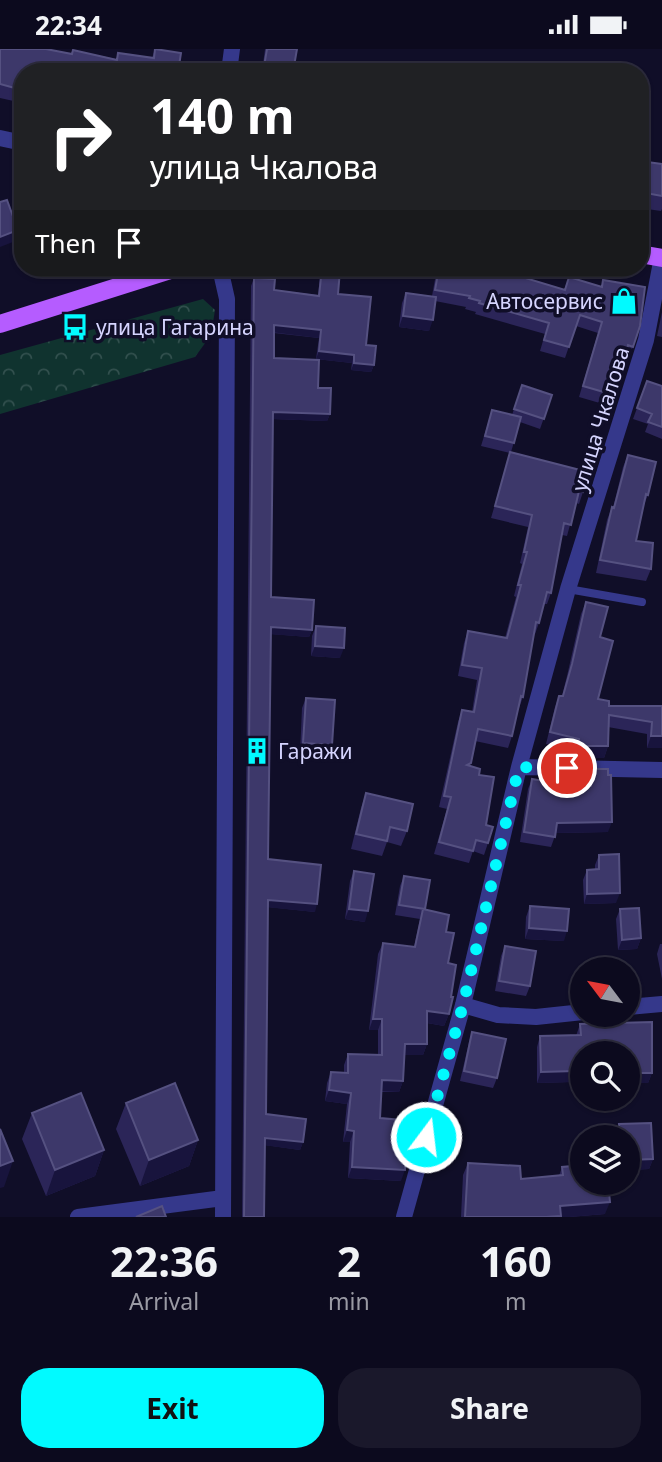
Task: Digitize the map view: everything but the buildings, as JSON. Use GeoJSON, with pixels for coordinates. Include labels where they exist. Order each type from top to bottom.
{"type":"FeatureCollection","features":[{"type":"Feature","properties":{"kind":"main road"},"geometry":{"type":"LineString","coordinates":[[0,324],[134,277]]}},
{"type":"Feature","properties":{"kind":"street","name":"улица Чкалова"},"geometry":{"type":"LineString","coordinates":[[404,1217],[463,1005],[519,767],[568,589],[646,341],[662,257]]}},
{"type":"Feature","properties":{"kind":"street"},"geometry":{"type":"LineString","coordinates":[[222,277],[227,299],[223,1217]]}},
{"type":"Feature","properties":{"kind":"street"},"geometry":{"type":"LineString","coordinates":[[519,767],[662,770]]}},
{"type":"Feature","properties":{"kind":"street"},"geometry":{"type":"LineString","coordinates":[[640,1006],[662,1004]]}},
{"type":"Feature","properties":{"kind":"street"},"geometry":{"type":"LineString","coordinates":[[463,1005],[498,1015],[536,1017],[570,1013]]}},
{"type":"Feature","properties":{"kind":"street"},"geometry":{"type":"LineString","coordinates":[[78,1217],[223,1198]]}},
{"type":"Feature","properties":{"kind":"lane"},"geometry":{"type":"LineString","coordinates":[[568,589],[642,602]]}},
{"type":"Feature","properties":{"kind":"green space"},"geometry":{"type":"Polygon","coordinates":[[[203,299],[215,310],[211,335],[195,357],[0,414],[0,355],[203,299]]]}},
{"type":"Feature","properties":{"kind":"place","name":"Автосервис"},"geometry":{"type":"Point","coordinates":[624,301]}},
{"type":"Feature","properties":{"kind":"place","name":"улица Гагарина"},"geometry":{"type":"Point","coordinates":[75,327]}},
{"type":"Feature","properties":{"kind":"place","name":"Гаражи"},"geometry":{"type":"Point","coordinates":[257,751]}},
{"type":"Feature","properties":{"kind":"route"},"geometry":{"type":"LineString","coordinates":[[426,1137],[463,1005],[519,767],[567,768]]}}]}
